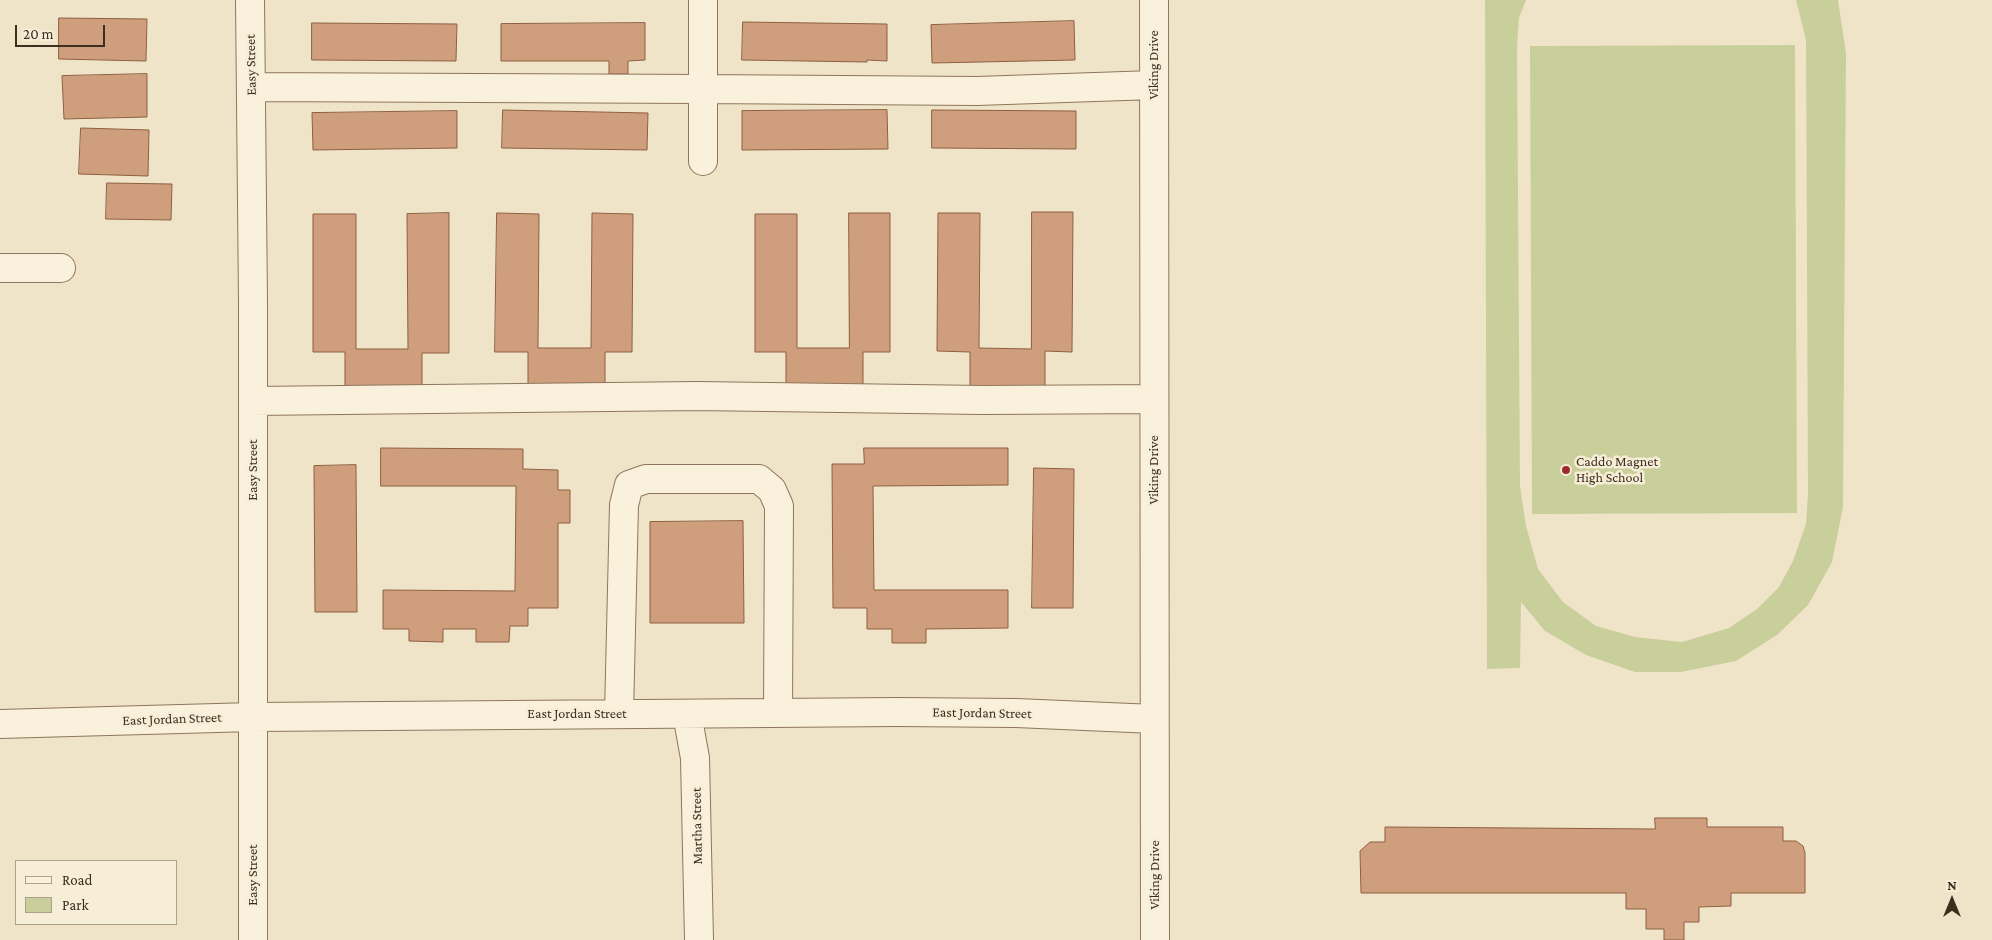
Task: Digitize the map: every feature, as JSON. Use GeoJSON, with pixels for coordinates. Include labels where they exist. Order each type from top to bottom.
{"type":"FeatureCollection","features":[{"type":"Feature","properties":{"kind":"street","name":"Easy Street"},"geometry":{"type":"LineString","coordinates":[[250,0],[253,940]]}},
{"type":"Feature","properties":{"kind":"street"},"geometry":{"type":"LineString","coordinates":[[703,0],[703,161]]}},
{"type":"Feature","properties":{"kind":"street","name":"Viking Drive"},"geometry":{"type":"LineString","coordinates":[[1154,0],[1155,940]]}},
{"type":"Feature","properties":{"kind":"street"},"geometry":{"type":"LineString","coordinates":[[251,87],[978,91],[1154,85]]}},
{"type":"Feature","properties":{"kind":"street"},"geometry":{"type":"LineString","coordinates":[[0,268],[61,268]]}},
{"type":"Feature","properties":{"kind":"street"},"geometry":{"type":"LineString","coordinates":[[252,401],[697,396],[1154,400]]}},
{"type":"Feature","properties":{"kind":"street"},"geometry":{"type":"LineString","coordinates":[[619,714],[624,505],[629,485],[646,479],[759,479],[772,490],[779,506],[778,712]]}},
{"type":"Feature","properties":{"kind":"street","name":"East Jordan Street"},"geometry":{"type":"LineString","coordinates":[[0,724],[253,717],[778,712],[1016,713],[1154,719]]}},
{"type":"Feature","properties":{"kind":"street","name":"Martha Street"},"geometry":{"type":"LineString","coordinates":[[687,714],[695,758],[699,940]]}},
{"type":"Feature","properties":{"kind":"green space"},"geometry":{"type":"Polygon","coordinates":[[[1485,0],[1526,0],[1519,18],[1517,47],[1520,486],[1526,526],[1538,569],[1563,602],[1596,626],[1635,637],[1682,642],[1729,628],[1757,609],[1779,587],[1793,561],[1806,524],[1808,493],[1806,40],[1796,0],[1838,0],[1846,53],[1843,507],[1832,562],[1808,605],[1777,635],[1736,661],[1681,672],[1635,672],[1586,655],[1545,631],[1521,602],[1520,668],[1487,669],[1485,0]]]}},
{"type":"Feature","properties":{"kind":"green space"},"geometry":{"type":"Polygon","coordinates":[[[1795,45],[1797,513],[1532,514],[1530,46],[1795,45]]]}},
{"type":"Feature","properties":{"kind":"building"},"geometry":{"type":"Polygon","coordinates":[[[59,18],[147,19],[146,61],[59,59],[59,18]]]}},
{"type":"Feature","properties":{"kind":"building"},"geometry":{"type":"Polygon","coordinates":[[[1074,21],[1075,60],[932,63],[931,25],[1074,21]]]}},
{"type":"Feature","properties":{"kind":"building"},"geometry":{"type":"Polygon","coordinates":[[[743,22],[887,24],[887,61],[742,60],[743,22]]]}},
{"type":"Feature","properties":{"kind":"building"},"geometry":{"type":"Polygon","coordinates":[[[312,23],[457,24],[456,61],[312,60],[312,23]]]}},
{"type":"Feature","properties":{"kind":"building"},"geometry":{"type":"Polygon","coordinates":[[[645,23],[645,60],[628,61],[628,74],[609,74],[609,61],[501,61],[501,24],[645,23]]]}},
{"type":"Feature","properties":{"kind":"building"},"geometry":{"type":"Polygon","coordinates":[[[147,74],[147,117],[64,119],[62,76],[147,74]]]}},
{"type":"Feature","properties":{"kind":"building"},"geometry":{"type":"Polygon","coordinates":[[[503,110],[648,113],[647,150],[502,148],[503,110]]]}},
{"type":"Feature","properties":{"kind":"building"},"geometry":{"type":"Polygon","coordinates":[[[887,110],[888,149],[742,150],[742,111],[887,110]]]}},
{"type":"Feature","properties":{"kind":"building"},"geometry":{"type":"Polygon","coordinates":[[[932,110],[1076,111],[1076,149],[932,148],[932,110]]]}},
{"type":"Feature","properties":{"kind":"building"},"geometry":{"type":"Polygon","coordinates":[[[457,111],[457,148],[313,150],[312,113],[457,111]]]}},
{"type":"Feature","properties":{"kind":"building"},"geometry":{"type":"Polygon","coordinates":[[[81,128],[149,130],[148,176],[79,174],[81,128]]]}},
{"type":"Feature","properties":{"kind":"building"},"geometry":{"type":"Polygon","coordinates":[[[107,183],[172,184],[171,220],[106,219],[107,183]]]}},
{"type":"Feature","properties":{"kind":"building"},"geometry":{"type":"Polygon","coordinates":[[[1032,212],[1073,212],[1072,352],[1045,351],[1045,387],[970,387],[970,352],[937,351],[938,213],[980,213],[979,348],[1031,349],[1032,212]]]}},
{"type":"Feature","properties":{"kind":"building"},"geometry":{"type":"Polygon","coordinates":[[[449,213],[449,353],[422,353],[422,386],[345,387],[345,352],[313,352],[313,214],[356,214],[356,349],[408,349],[407,214],[449,213]]]}},
{"type":"Feature","properties":{"kind":"building"},"geometry":{"type":"Polygon","coordinates":[[[497,213],[539,214],[538,348],[591,348],[592,213],[633,214],[632,352],[605,352],[605,387],[528,386],[528,352],[495,352],[497,213]]]}},
{"type":"Feature","properties":{"kind":"building"},"geometry":{"type":"Polygon","coordinates":[[[849,213],[890,213],[890,352],[863,352],[863,386],[786,386],[786,352],[755,352],[755,214],[797,214],[797,348],[849,348],[849,213]]]}},
{"type":"Feature","properties":{"kind":"building"},"geometry":{"type":"Polygon","coordinates":[[[381,448],[523,449],[523,469],[558,470],[558,490],[570,490],[570,523],[558,523],[558,608],[528,608],[528,626],[510,626],[509,642],[476,642],[476,629],[443,629],[443,642],[409,641],[409,629],[383,629],[383,590],[515,591],[516,486],[381,486],[381,448]]]}},
{"type":"Feature","properties":{"kind":"building"},"geometry":{"type":"Polygon","coordinates":[[[864,448],[1008,448],[1008,485],[873,486],[874,590],[1008,590],[1008,628],[926,629],[926,643],[892,643],[892,629],[867,629],[867,608],[833,608],[832,464],[864,464],[864,448]]]}},
{"type":"Feature","properties":{"kind":"building"},"geometry":{"type":"Polygon","coordinates":[[[356,465],[357,612],[315,612],[314,466],[356,465]]]}},
{"type":"Feature","properties":{"kind":"building"},"geometry":{"type":"Polygon","coordinates":[[[1034,468],[1074,469],[1073,608],[1032,608],[1034,468]]]}},
{"type":"Feature","properties":{"kind":"building"},"geometry":{"type":"Polygon","coordinates":[[[743,521],[744,623],[650,623],[650,522],[743,521]]]}},
{"type":"Feature","properties":{"kind":"building"},"geometry":{"type":"Polygon","coordinates":[[[1655,818],[1707,818],[1707,827],[1783,827],[1783,841],[1796,841],[1803,846],[1805,853],[1805,893],[1731,893],[1731,906],[1699,907],[1699,922],[1684,922],[1684,940],[1664,940],[1664,929],[1646,929],[1646,909],[1626,909],[1626,893],[1361,893],[1360,851],[1370,842],[1385,842],[1385,827],[1655,829],[1655,818]]]}},
{"type":"Feature","properties":{"kind":"place","name":"Caddo Magnet High School"},"geometry":{"type":"Point","coordinates":[1566,470]}}]}
